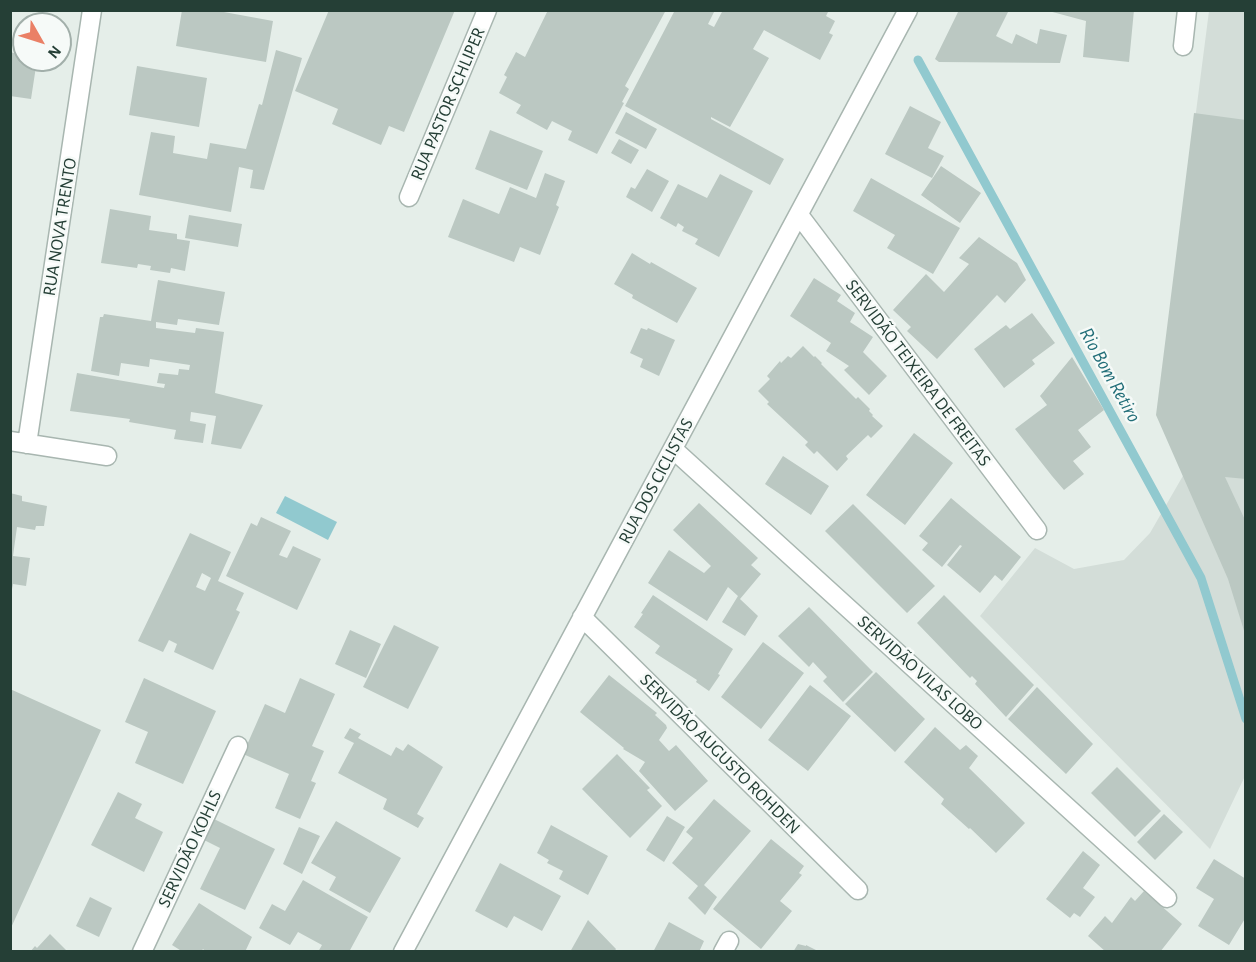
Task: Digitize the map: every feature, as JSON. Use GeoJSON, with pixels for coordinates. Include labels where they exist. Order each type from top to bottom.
{"type":"FeatureCollection","features":[{"type":"Feature","properties":{"kind":"street","name":"RUA NOVA TRENTO"},"geometry":{"type":"LineString","coordinates":[[19,442],[92,10]]}},
{"type":"Feature","properties":{"kind":"street","name":"RUA PASTOR SCHLIPER"},"geometry":{"type":"LineString","coordinates":[[409,197],[487,10]]}},
{"type":"Feature","properties":{"kind":"street","name":"RUA DOS CICLISTAS"},"geometry":{"type":"LineString","coordinates":[[403,951],[908,10]]}},
{"type":"Feature","properties":{"kind":"street"},"geometry":{"type":"LineString","coordinates":[[1183,46],[1187,10]]}},
{"type":"Feature","properties":{"kind":"street","name":"SERVIDÃO TEIXEIRA DE FREITAS"},"geometry":{"type":"LineString","coordinates":[[799,215],[1037,530]]}},
{"type":"Feature","properties":{"kind":"street"},"geometry":{"type":"LineString","coordinates":[[19,442],[106,456]]}},
{"type":"Feature","properties":{"kind":"street","name":"SERVIDÃO VILAS LOBO"},"geometry":{"type":"LineString","coordinates":[[673,448],[1167,898]]}},
{"type":"Feature","properties":{"kind":"street","name":"SERVIDÃO AUGUSTO ROHDEN"},"geometry":{"type":"LineString","coordinates":[[582,617],[858,890]]}},
{"type":"Feature","properties":{"kind":"street","name":"SERVIDÃO KOHLS"},"geometry":{"type":"LineString","coordinates":[[142,951],[237,746]]}},
{"type":"Feature","properties":{"kind":"shaded area"},"geometry":{"type":"Polygon","coordinates":[[[1209,11],[1245,11],[1246,774],[1210,849],[980,616],[1035,548],[1074,569],[1124,560],[1150,533],[1184,474],[1157,415],[1209,11]]]}},
{"type":"Feature","properties":{"kind":"water"},"geometry":{"type":"Polygon","coordinates":[[[285,496],[337,522],[328,540],[276,513],[285,496]]]}},
{"type":"Feature","properties":{"kind":"building"},"geometry":{"type":"Polygon","coordinates":[[[182,10],[213,10],[273,21],[266,62],[176,46],[182,10]]]}},
{"type":"Feature","properties":{"kind":"building"},"geometry":{"type":"Polygon","coordinates":[[[329,10],[455,10],[404,132],[389,126],[381,145],[332,124],[338,109],[295,91],[329,10]]]}},
{"type":"Feature","properties":{"kind":"building"},"geometry":{"type":"Polygon","coordinates":[[[548,10],[666,10],[625,86],[629,89],[622,102],[624,103],[597,154],[568,140],[572,131],[552,121],[547,130],[516,113],[521,105],[499,93],[507,77],[504,75],[516,52],[525,57],[548,10]]]}},
{"type":"Feature","properties":{"kind":"building"},"geometry":{"type":"Polygon","coordinates":[[[675,10],[715,10],[708,24],[714,27],[723,10],[826,10],[828,12],[826,16],[835,21],[829,33],[833,35],[820,60],[764,30],[753,49],[769,58],[730,127],[711,117],[784,159],[770,185],[625,106],[675,10]]]}},
{"type":"Feature","properties":{"kind":"building"},"geometry":{"type":"Polygon","coordinates":[[[959,10],[1009,10],[996,36],[1012,44],[1016,34],[1037,44],[1040,29],[1067,35],[1060,63],[939,62],[935,59],[959,10]]]}},
{"type":"Feature","properties":{"kind":"building"},"geometry":{"type":"Polygon","coordinates":[[[1045,10],[1134,10],[1129,62],[1083,57],[1086,21],[1045,10]]]}},
{"type":"Feature","properties":{"kind":"building"},"geometry":{"type":"Polygon","coordinates":[[[276,50],[302,58],[264,190],[250,188],[253,170],[239,167],[231,212],[139,195],[151,132],[175,136],[173,153],[207,159],[210,143],[246,149],[259,104],[262,105],[276,50]]]}},
{"type":"Feature","properties":{"kind":"building"},"geometry":{"type":"Polygon","coordinates":[[[10,52],[12,52],[12,72],[35,72],[31,99],[10,96],[10,52]]]}},
{"type":"Feature","properties":{"kind":"building"},"geometry":{"type":"Polygon","coordinates":[[[137,66],[207,78],[199,127],[129,115],[137,66]]]}},
{"type":"Feature","properties":{"kind":"building"},"geometry":{"type":"Polygon","coordinates":[[[910,106],[941,122],[928,148],[944,156],[932,178],[885,154],[910,106]]]}},
{"type":"Feature","properties":{"kind":"building"},"geometry":{"type":"Polygon","coordinates":[[[626,112],[657,129],[646,149],[615,133],[626,112]]]}},
{"type":"Feature","properties":{"kind":"building"},"geometry":{"type":"Polygon","coordinates":[[[1194,113],[1246,120],[1246,479],[1225,477],[1246,522],[1245,634],[1228,579],[1156,415],[1194,113]]]}},
{"type":"Feature","properties":{"kind":"building"},"geometry":{"type":"Polygon","coordinates":[[[490,130],[543,151],[527,190],[475,169],[490,130]]]}},
{"type":"Feature","properties":{"kind":"building"},"geometry":{"type":"Polygon","coordinates":[[[619,139],[639,150],[631,164],[611,153],[619,139]]]}},
{"type":"Feature","properties":{"kind":"building"},"geometry":{"type":"Polygon","coordinates":[[[941,166],[981,193],[960,223],[921,195],[941,166]]]}},
{"type":"Feature","properties":{"kind":"building"},"geometry":{"type":"Polygon","coordinates":[[[647,169],[669,181],[652,212],[626,197],[631,187],[635,189],[647,169]]]}},
{"type":"Feature","properties":{"kind":"building"},"geometry":{"type":"Polygon","coordinates":[[[545,173],[565,181],[556,205],[559,207],[540,255],[520,247],[514,262],[448,237],[463,199],[499,214],[510,187],[536,198],[545,173]]]}},
{"type":"Feature","properties":{"kind":"building"},"geometry":{"type":"Polygon","coordinates":[[[720,174],[753,191],[719,257],[695,244],[698,239],[682,231],[684,227],[678,223],[676,227],[660,218],[678,184],[707,198],[720,174]]]}},
{"type":"Feature","properties":{"kind":"building"},"geometry":{"type":"Polygon","coordinates":[[[871,178],[960,228],[933,274],[887,248],[895,235],[853,211],[871,178]]]}},
{"type":"Feature","properties":{"kind":"building"},"geometry":{"type":"Polygon","coordinates":[[[110,209],[151,216],[149,230],[177,234],[177,239],[190,241],[185,271],[171,268],[170,273],[150,270],[151,266],[138,264],[137,268],[101,263],[110,209]]]}},
{"type":"Feature","properties":{"kind":"building"},"geometry":{"type":"Polygon","coordinates":[[[189,215],[242,224],[238,247],[185,238],[189,215]]]}},
{"type":"Feature","properties":{"kind":"building"},"geometry":{"type":"Polygon","coordinates":[[[979,237],[1017,263],[1026,280],[1005,303],[997,295],[937,359],[907,331],[911,327],[893,310],[926,274],[944,292],[969,264],[959,258],[979,237]]]}},
{"type":"Feature","properties":{"kind":"building"},"geometry":{"type":"Polygon","coordinates":[[[632,253],[697,288],[677,323],[632,298],[633,295],[614,284],[632,253]]]}},
{"type":"Feature","properties":{"kind":"building"},"geometry":{"type":"Polygon","coordinates":[[[814,278],[841,295],[837,301],[855,313],[850,322],[873,337],[863,352],[887,376],[869,395],[844,370],[849,366],[826,351],[831,343],[790,316],[814,278]]]}},
{"type":"Feature","properties":{"kind":"building"},"geometry":{"type":"Polygon","coordinates":[[[158,280],[225,292],[219,325],[178,319],[177,325],[156,322],[156,328],[195,333],[196,328],[224,332],[215,393],[263,405],[241,449],[211,444],[216,416],[191,412],[190,421],[206,424],[203,443],[174,439],[176,430],[129,422],[130,419],[70,411],[77,373],[164,388],[165,384],[157,383],[159,373],[178,375],[179,369],[189,370],[190,365],[150,359],[149,367],[121,363],[119,376],[91,371],[100,317],[104,314],[151,321],[158,280]]]}},
{"type":"Feature","properties":{"kind":"building"},"geometry":{"type":"Polygon","coordinates":[[[1032,313],[1055,343],[1032,360],[1035,364],[1004,388],[974,349],[1006,325],[1010,329],[1032,313]]]}},
{"type":"Feature","properties":{"kind":"building"},"geometry":{"type":"Polygon","coordinates":[[[641,328],[647,330],[648,328],[675,340],[659,376],[640,367],[643,359],[630,353],[641,328]]]}},
{"type":"Feature","properties":{"kind":"building"},"geometry":{"type":"Polygon","coordinates":[[[803,346],[856,399],[858,397],[870,409],[872,416],[883,426],[871,438],[868,435],[846,456],[848,459],[837,471],[817,451],[814,454],[805,445],[808,442],[767,404],[769,402],[758,391],[770,379],[767,376],[780,361],[781,363],[788,356],[791,358],[803,346]]]}},
{"type":"Feature","properties":{"kind":"building"},"geometry":{"type":"Polygon","coordinates":[[[1072,357],[1104,410],[1078,430],[1091,447],[1073,461],[1084,474],[1064,490],[1015,429],[1047,405],[1040,396],[1072,357]]]}},
{"type":"Feature","properties":{"kind":"building"},"geometry":{"type":"Polygon","coordinates":[[[914,433],[953,463],[905,525],[866,495],[914,433]]]}},
{"type":"Feature","properties":{"kind":"building"},"geometry":{"type":"Polygon","coordinates":[[[783,456],[829,486],[811,515],[765,484],[783,456]]]}},
{"type":"Feature","properties":{"kind":"building"},"geometry":{"type":"Polygon","coordinates":[[[10,493],[22,496],[22,501],[47,506],[44,526],[36,526],[35,530],[17,527],[13,556],[30,558],[26,586],[13,584],[12,589],[10,493]]]}},
{"type":"Feature","properties":{"kind":"building"},"geometry":{"type":"Polygon","coordinates":[[[951,498],[1021,557],[1002,581],[995,575],[980,593],[947,565],[962,546],[960,545],[942,567],[922,550],[928,543],[919,536],[951,498]]]}},
{"type":"Feature","properties":{"kind":"building"},"geometry":{"type":"Polygon","coordinates":[[[699,503],[758,558],[751,565],[761,574],[740,599],[758,616],[745,636],[722,622],[738,596],[728,587],[707,621],[648,583],[669,550],[704,573],[711,566],[673,530],[699,503]]]}},
{"type":"Feature","properties":{"kind":"building"},"geometry":{"type":"Polygon","coordinates":[[[853,504],[935,586],[907,613],[825,531],[853,504]]]}},
{"type":"Feature","properties":{"kind":"building"},"geometry":{"type":"Polygon","coordinates":[[[261,517],[291,531],[279,555],[287,558],[293,546],[321,559],[297,610],[226,576],[251,523],[257,526],[261,517]]]}},
{"type":"Feature","properties":{"kind":"building"},"geometry":{"type":"Polygon","coordinates":[[[190,533],[231,552],[218,581],[244,593],[236,610],[240,612],[213,670],[174,652],[177,644],[169,640],[163,652],[138,641],[190,533]],[[202,573],[196,587],[205,591],[211,578],[202,573]]]}},
{"type":"Feature","properties":{"kind":"building"},"geometry":{"type":"Polygon","coordinates":[[[653,595],[733,649],[709,691],[696,682],[697,680],[655,653],[660,646],[634,627],[653,595]]]}},
{"type":"Feature","properties":{"kind":"building"},"geometry":{"type":"Polygon","coordinates":[[[944,595],[1034,685],[1006,717],[975,684],[977,681],[972,676],[970,678],[917,623],[944,595]]]}},
{"type":"Feature","properties":{"kind":"building"},"geometry":{"type":"Polygon","coordinates":[[[809,607],[873,672],[843,702],[823,681],[827,677],[813,662],[809,667],[778,636],[809,607]]]}},
{"type":"Feature","properties":{"kind":"building"},"geometry":{"type":"Polygon","coordinates":[[[394,625],[439,647],[408,709],[363,687],[394,625]]]}},
{"type":"Feature","properties":{"kind":"building"},"geometry":{"type":"Polygon","coordinates":[[[350,630],[381,644],[366,678],[335,664],[350,630]]]}},
{"type":"Feature","properties":{"kind":"building"},"geometry":{"type":"Polygon","coordinates":[[[763,642],[804,673],[761,729],[721,697],[763,642]]]}},
{"type":"Feature","properties":{"kind":"building"},"geometry":{"type":"Polygon","coordinates":[[[876,672],[925,719],[895,752],[845,704],[876,672]]]}},
{"type":"Feature","properties":{"kind":"building"},"geometry":{"type":"Polygon","coordinates":[[[609,675],[657,713],[655,715],[667,728],[659,740],[669,751],[676,745],[708,781],[675,811],[639,771],[645,762],[623,749],[580,712],[609,675]]]}},
{"type":"Feature","properties":{"kind":"building"},"geometry":{"type":"Polygon","coordinates":[[[144,678],[216,711],[183,784],[135,763],[148,732],[125,722],[144,678]]]}},
{"type":"Feature","properties":{"kind":"building"},"geometry":{"type":"Polygon","coordinates":[[[300,678],[335,694],[312,746],[324,751],[311,781],[316,783],[300,819],[275,808],[289,774],[243,754],[265,704],[285,713],[300,678]]]}},
{"type":"Feature","properties":{"kind":"building"},"geometry":{"type":"Polygon","coordinates":[[[810,685],[851,716],[808,771],[768,740],[810,685]]]}},
{"type":"Feature","properties":{"kind":"building"},"geometry":{"type":"Polygon","coordinates":[[[1037,687],[1093,744],[1066,774],[1008,719],[1037,687]]]}},
{"type":"Feature","properties":{"kind":"building"},"geometry":{"type":"Polygon","coordinates":[[[10,689],[101,730],[10,930],[10,689]]]}},
{"type":"Feature","properties":{"kind":"building"},"geometry":{"type":"Polygon","coordinates":[[[935,727],[960,750],[966,745],[978,756],[969,768],[1025,823],[996,853],[941,804],[944,799],[904,762],[935,727]]]}},
{"type":"Feature","properties":{"kind":"building"},"geometry":{"type":"Polygon","coordinates":[[[350,728],[361,734],[358,738],[391,756],[396,747],[403,751],[408,744],[443,767],[417,814],[424,818],[418,828],[383,809],[387,799],[338,773],[354,743],[344,738],[350,728]]]}},
{"type":"Feature","properties":{"kind":"building"},"geometry":{"type":"Polygon","coordinates":[[[617,754],[650,788],[647,790],[662,806],[630,838],[582,789],[617,754]]]}},
{"type":"Feature","properties":{"kind":"building"},"geometry":{"type":"Polygon","coordinates":[[[1117,767],[1161,811],[1135,837],[1091,793],[1117,767]]]}},
{"type":"Feature","properties":{"kind":"building"},"geometry":{"type":"Polygon","coordinates":[[[118,792],[142,804],[135,818],[163,832],[144,872],[91,845],[118,792]]]}},
{"type":"Feature","properties":{"kind":"building"},"geometry":{"type":"Polygon","coordinates":[[[714,799],[751,831],[704,885],[717,897],[705,915],[688,898],[698,886],[672,863],[693,838],[686,832],[714,799]]]}},
{"type":"Feature","properties":{"kind":"building"},"geometry":{"type":"Polygon","coordinates":[[[1164,814],[1183,832],[1155,860],[1137,842],[1164,814]]]}},
{"type":"Feature","properties":{"kind":"building"},"geometry":{"type":"Polygon","coordinates":[[[667,816],[685,827],[664,862],[646,850],[667,816]]]}},
{"type":"Feature","properties":{"kind":"building"},"geometry":{"type":"Polygon","coordinates":[[[214,819],[275,849],[245,910],[200,889],[220,848],[204,840],[214,819]]]}},
{"type":"Feature","properties":{"kind":"building"},"geometry":{"type":"Polygon","coordinates":[[[336,821],[401,858],[370,913],[329,890],[336,877],[311,863],[336,821]]]}},
{"type":"Feature","properties":{"kind":"building"},"geometry":{"type":"Polygon","coordinates":[[[551,825],[608,856],[588,895],[559,879],[563,871],[547,863],[549,860],[537,853],[551,825]]]}},
{"type":"Feature","properties":{"kind":"building"},"geometry":{"type":"Polygon","coordinates":[[[299,827],[320,836],[302,874],[283,864],[299,827]]]}},
{"type":"Feature","properties":{"kind":"building"},"geometry":{"type":"Polygon","coordinates":[[[771,839],[804,866],[799,873],[802,875],[780,901],[792,911],[761,949],[713,909],[771,839]]]}},
{"type":"Feature","properties":{"kind":"building"},"geometry":{"type":"Polygon","coordinates":[[[1083,851],[1100,865],[1083,888],[1095,897],[1080,917],[1074,913],[1070,918],[1046,899],[1083,851]]]}},
{"type":"Feature","properties":{"kind":"building"},"geometry":{"type":"Polygon","coordinates":[[[1214,859],[1246,879],[1246,917],[1229,945],[1198,926],[1214,899],[1196,888],[1214,859]]]}},
{"type":"Feature","properties":{"kind":"building"},"geometry":{"type":"Polygon","coordinates":[[[500,863],[561,896],[542,931],[514,916],[507,928],[475,911],[500,863]]]}},
{"type":"Feature","properties":{"kind":"building"},"geometry":{"type":"Polygon","coordinates":[[[303,880],[368,917],[349,952],[318,952],[322,945],[298,932],[290,945],[259,928],[272,904],[285,911],[303,880]]]}},
{"type":"Feature","properties":{"kind":"building"},"geometry":{"type":"Polygon","coordinates":[[[1144,891],[1182,924],[1160,952],[1106,952],[1088,936],[1105,916],[1112,923],[1131,897],[1135,901],[1144,891]]]}},
{"type":"Feature","properties":{"kind":"building"},"geometry":{"type":"Polygon","coordinates":[[[90,897],[112,908],[99,937],[76,926],[90,897]]]}},
{"type":"Feature","properties":{"kind":"building"},"geometry":{"type":"Polygon","coordinates":[[[199,903],[252,937],[245,952],[206,952],[203,949],[201,952],[183,952],[172,945],[199,903]]]}},
{"type":"Feature","properties":{"kind":"building"},"geometry":{"type":"Polygon","coordinates":[[[588,920],[616,949],[614,952],[570,952],[588,920]]]}},
{"type":"Feature","properties":{"kind":"building"},"geometry":{"type":"Polygon","coordinates":[[[669,922],[704,941],[699,952],[653,952],[669,922]]]}},
{"type":"Feature","properties":{"kind":"building"},"geometry":{"type":"Polygon","coordinates":[[[50,934],[68,952],[30,952],[35,946],[37,948],[50,934]]]}},
{"type":"Feature","properties":{"kind":"building"},"geometry":{"type":"Polygon","coordinates":[[[798,944],[806,945],[820,952],[793,952],[798,944]]]}},
{"type":"Feature","properties":{"kind":"waterway","name":"Rio Bom Retiro"},"geometry":{"type":"LineString","coordinates":[[918,60],[1201,578],[1246,719]]}}]}
